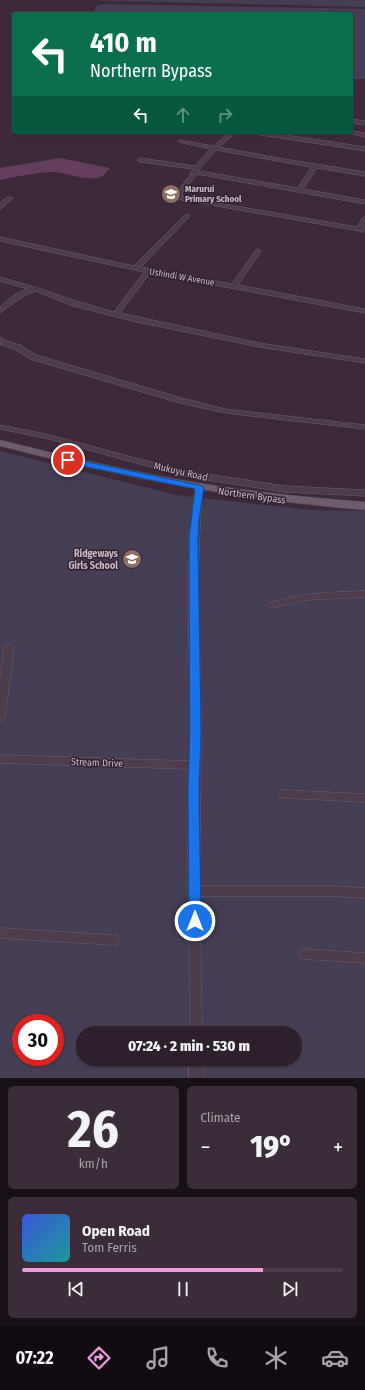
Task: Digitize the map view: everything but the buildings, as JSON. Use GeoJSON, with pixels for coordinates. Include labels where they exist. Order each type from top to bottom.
{"type":"FeatureCollection","features":[{"type":"Feature","properties":{"kind":"main road","name":"Northern Bypass"},"geometry":{"type":"LineString","coordinates":[[0,443],[54,457],[182,478],[199,487],[268,498],[360,506]]}},
{"type":"Feature","properties":{"kind":"street"},"geometry":{"type":"LineString","coordinates":[[353,121],[365,123]]}},
{"type":"Feature","properties":{"kind":"street"},"geometry":{"type":"LineString","coordinates":[[353,133],[365,135]]}},
{"type":"Feature","properties":{"kind":"street"},"geometry":{"type":"LineString","coordinates":[[232,134],[214,148],[179,194],[179,198],[362,230],[365,218]]}},
{"type":"Feature","properties":{"kind":"street"},"geometry":{"type":"LineString","coordinates":[[270,134],[365,149]]}},
{"type":"Feature","properties":{"kind":"street"},"geometry":{"type":"LineString","coordinates":[[181,142],[365,174]]}},
{"type":"Feature","properties":{"kind":"street"},"geometry":{"type":"LineString","coordinates":[[140,160],[365,202]]}},
{"type":"Feature","properties":{"kind":"street"},"geometry":{"type":"LineString","coordinates":[[300,191],[315,166]]}},
{"type":"Feature","properties":{"kind":"street"},"geometry":{"type":"LineString","coordinates":[[0,208],[10,198]]}},
{"type":"Feature","properties":{"kind":"street"},"geometry":{"type":"LineString","coordinates":[[136,268],[187,216]]}},
{"type":"Feature","properties":{"kind":"street","name":"Ushindi W Avenue"},"geometry":{"type":"LineString","coordinates":[[0,239],[148,271],[365,311]]}},
{"type":"Feature","properties":{"kind":"street"},"geometry":{"type":"LineString","coordinates":[[234,286],[258,251]]}},
{"type":"Feature","properties":{"kind":"street"},"geometry":{"type":"LineString","coordinates":[[114,315],[148,271]]}},
{"type":"Feature","properties":{"kind":"street"},"geometry":{"type":"LineString","coordinates":[[0,278],[36,289],[73,303],[114,315],[226,339],[365,361]]}},
{"type":"Feature","properties":{"kind":"street"},"geometry":{"type":"LineString","coordinates":[[0,311],[22,293],[36,289]]}},
{"type":"Feature","properties":{"kind":"street"},"geometry":{"type":"LineString","coordinates":[[0,339],[4,343],[17,347],[33,357],[201,406],[249,414],[365,427]]}},
{"type":"Feature","properties":{"kind":"street","name":"Mukuyu Road"},"geometry":{"type":"LineString","coordinates":[[0,428],[46,436],[182,478],[278,488],[365,493]]}},
{"type":"Feature","properties":{"kind":"street"},"geometry":{"type":"LineString","coordinates":[[196,1026],[194,765],[196,731],[194,538],[199,487]]}},
{"type":"Feature","properties":{"kind":"street"},"geometry":{"type":"LineString","coordinates":[[353,493],[360,506]]}},
{"type":"Feature","properties":{"kind":"street"},"geometry":{"type":"LineString","coordinates":[[272,605],[281,602],[315,597],[365,594]]}},
{"type":"Feature","properties":{"kind":"street"},"geometry":{"type":"LineString","coordinates":[[0,717],[9,648]]}},
{"type":"Feature","properties":{"kind":"street","name":"Stream Drive"},"geometry":{"type":"LineString","coordinates":[[0,759],[194,765]]}},
{"type":"Feature","properties":{"kind":"street"},"geometry":{"type":"LineString","coordinates":[[284,794],[365,798]]}},
{"type":"Feature","properties":{"kind":"street"},"geometry":{"type":"LineString","coordinates":[[195,891],[331,891],[365,893]]}},
{"type":"Feature","properties":{"kind":"street"},"geometry":{"type":"LineString","coordinates":[[0,933],[113,940]]}},
{"type":"Feature","properties":{"kind":"street"},"geometry":{"type":"LineString","coordinates":[[305,954],[365,958]]}},
{"type":"Feature","properties":{"kind":"street"},"geometry":{"type":"LineString","coordinates":[[196,1066],[196,1078]]}},
{"type":"Feature","properties":{"kind":"shaded area"},"geometry":{"type":"Polygon","coordinates":[[[78,0],[365,0],[365,7],[78,0]]]}},
{"type":"Feature","properties":{"kind":"shaded area"},"geometry":{"type":"Polygon","coordinates":[[[104,4],[365,9],[365,79],[353,79],[353,12],[94,12],[96,6],[104,4]]]}},
{"type":"Feature","properties":{"kind":"shaded area"},"geometry":{"type":"Polygon","coordinates":[[[60,158],[110,168],[101,177],[95,178],[83,178],[64,173],[52,172],[0,180],[0,168],[60,158]]]}},
{"type":"Feature","properties":{"kind":"shaded area"},"geometry":{"type":"Polygon","coordinates":[[[0,451],[176,495],[311,510],[365,511],[365,1078],[0,1078],[0,451]]]}},
{"type":"Feature","properties":{"kind":"place","name":"Marurui Primary School"},"geometry":{"type":"Point","coordinates":[171,194]}},
{"type":"Feature","properties":{"kind":"place","name":"Ridgeways Girls School"},"geometry":{"type":"Point","coordinates":[132,559]}},
{"type":"Feature","properties":{"kind":"route"},"geometry":{"type":"LineString","coordinates":[[68,460],[199,487],[196,505],[194,538],[196,731],[194,792],[195,921]]}}]}
